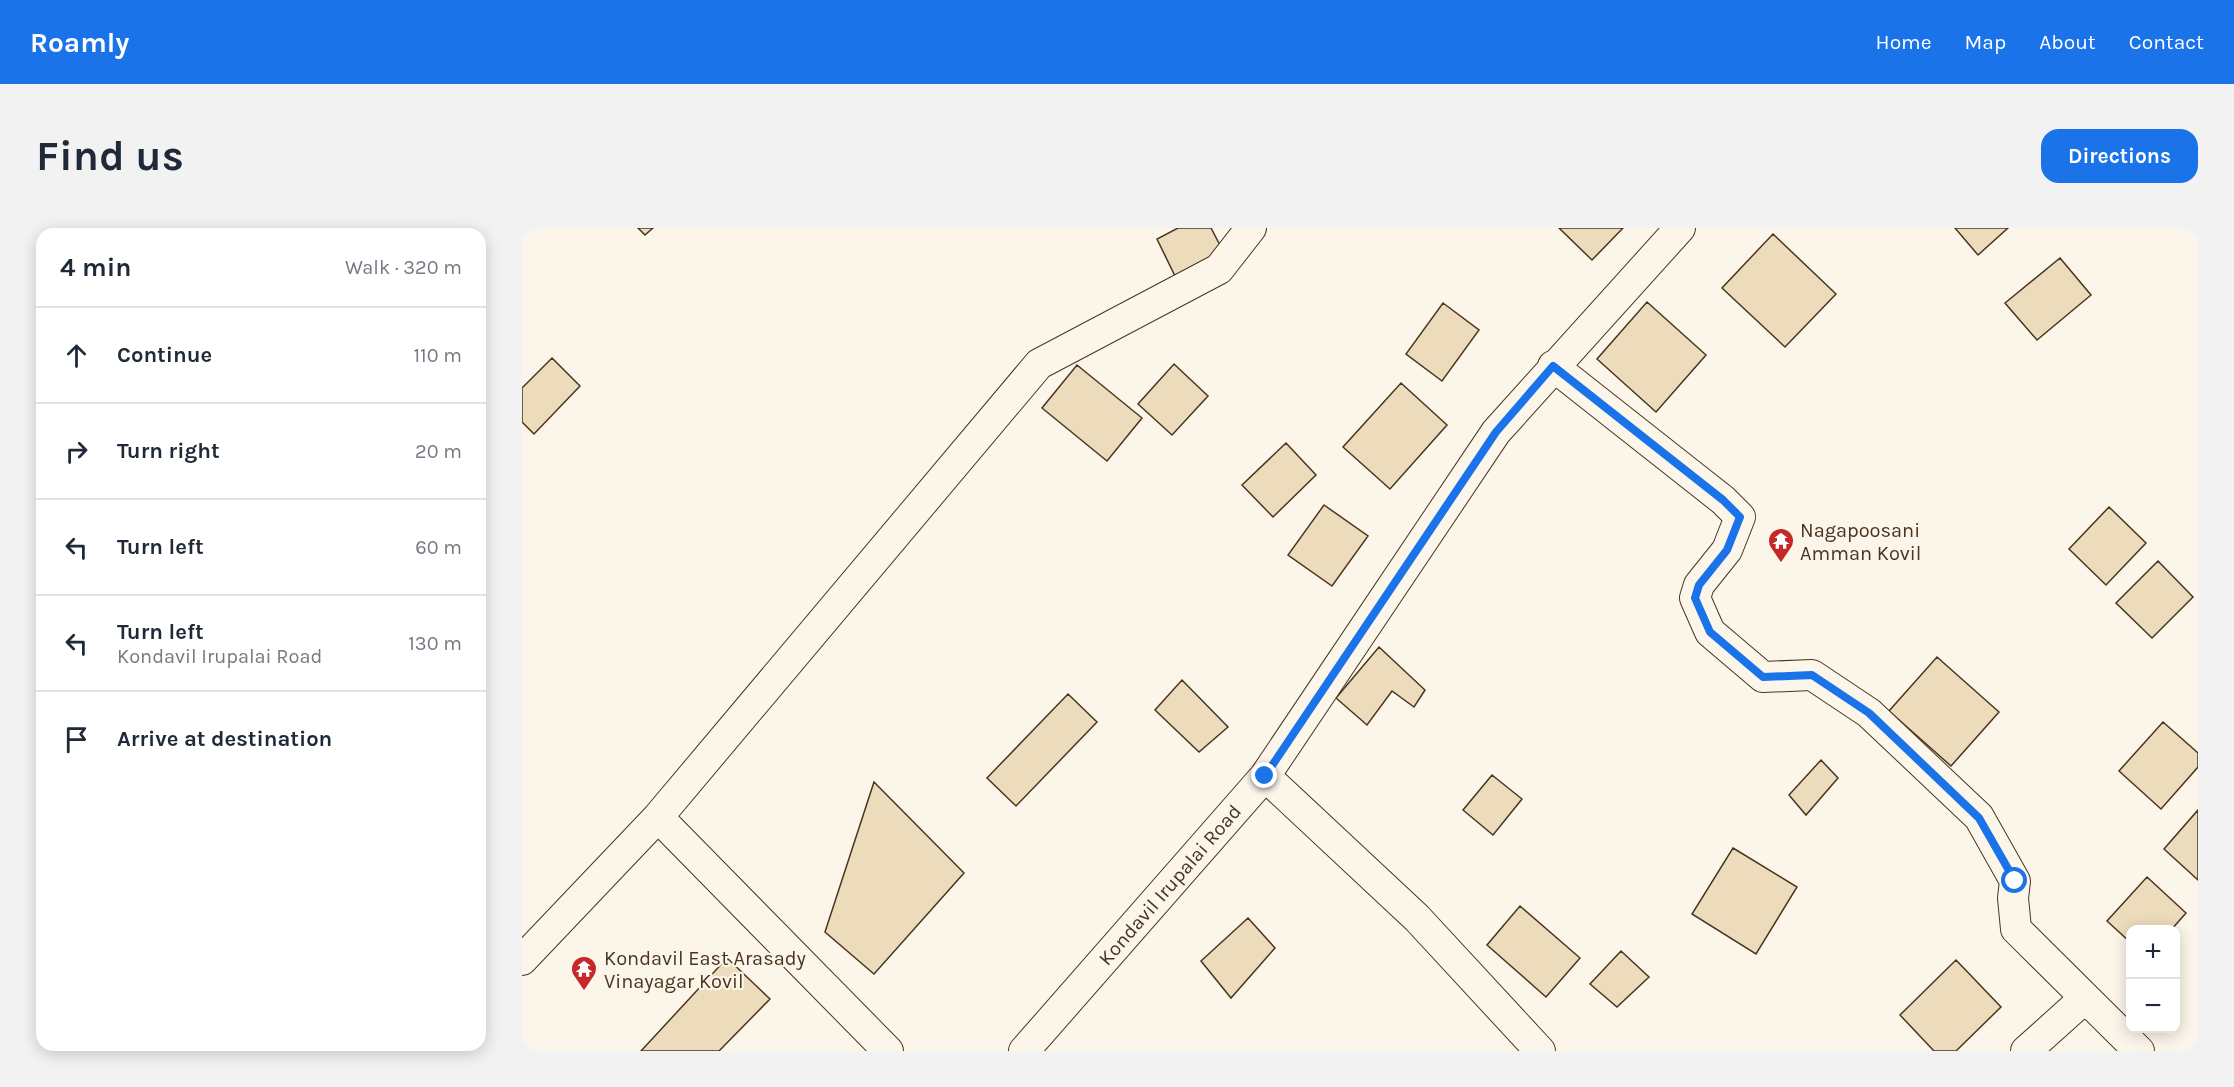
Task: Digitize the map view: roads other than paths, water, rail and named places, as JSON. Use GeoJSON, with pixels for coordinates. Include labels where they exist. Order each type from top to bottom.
{"type":"FeatureCollection","features":[{"type":"Feature","properties":{"kind":"street"},"geometry":{"type":"LineString","coordinates":[[528,941],[658,817],[1039,364],[1219,269],[1251,228]]}},
{"type":"Feature","properties":{"kind":"street","name":"Kondavil Irupalai Road"},"geometry":{"type":"LineString","coordinates":[[1024,1051],[1265,776],[1496,432],[1553,366],[1680,228]]}},
{"type":"Feature","properties":{"kind":"street"},"geometry":{"type":"LineString","coordinates":[[1553,366],[1723,500],[1740,517],[1727,550],[1699,585],[1695,598],[1710,632],[1763,677],[1812,675],[1869,713],[1979,818],[2015,881],[2013,898],[2016,929],[2139,1051]]}},
{"type":"Feature","properties":{"kind":"street"},"geometry":{"type":"LineString","coordinates":[[1265,776],[1417,918],[1540,1051]]}},
{"type":"Feature","properties":{"kind":"street"},"geometry":{"type":"LineString","coordinates":[[658,817],[888,1051]]}},
{"type":"Feature","properties":{"kind":"street"},"geometry":{"type":"LineString","coordinates":[[2026,1051],[2085,998]]}},
{"type":"Feature","properties":{"kind":"place","name":"Nagapoosani Amman Kovil"},"geometry":{"type":"Point","coordinates":[1781,564]}},
{"type":"Feature","properties":{"kind":"place","name":"Kondavil East Arasady Vinayagar Kovil"},"geometry":{"type":"Point","coordinates":[584,992]}}]}
